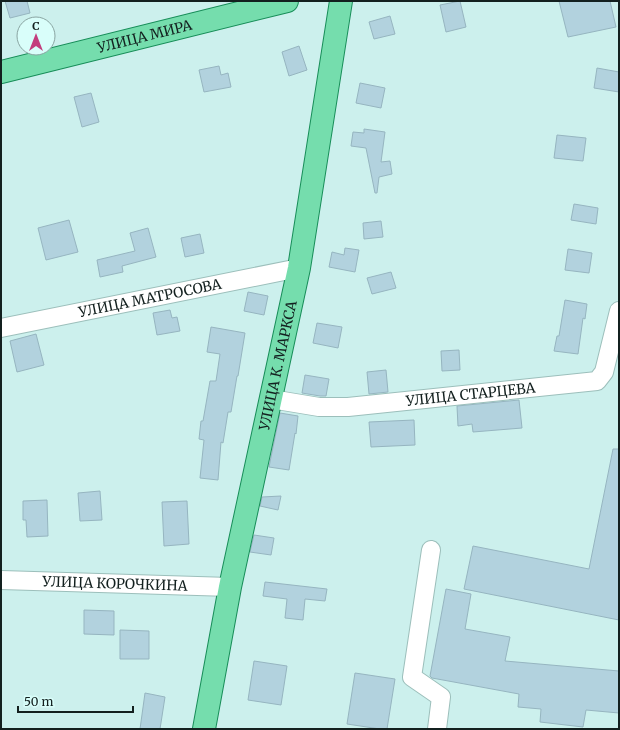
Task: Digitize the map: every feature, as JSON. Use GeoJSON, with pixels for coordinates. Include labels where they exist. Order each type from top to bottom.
{"type":"FeatureCollection","features":[{"type":"Feature","properties":{"kind":"main road","name":"УЛИЦА МИРА"},"geometry":{"type":"LineString","coordinates":[[1,72],[287,1]]}},
{"type":"Feature","properties":{"kind":"main road","name":"УЛИЦА К. МАРКСА"},"geometry":{"type":"LineString","coordinates":[[204,729],[230,587],[299,268],[341,1]]}},
{"type":"Feature","properties":{"kind":"street","name":"УЛИЦА МАТРОСОВА"},"geometry":{"type":"LineString","coordinates":[[1,328],[299,268]]}},
{"type":"Feature","properties":{"kind":"street","name":"УЛИЦА СТАРЦЕВА"},"geometry":{"type":"LineString","coordinates":[[271,399],[319,407],[348,407],[597,381],[604,372],[619,310]]}},
{"type":"Feature","properties":{"kind":"street"},"geometry":{"type":"LineString","coordinates":[[431,550],[412,677],[441,697],[437,729]]}},
{"type":"Feature","properties":{"kind":"street","name":"УЛИЦА КОРОЧКИНА"},"geometry":{"type":"LineString","coordinates":[[1,580],[230,587]]}},
{"type":"Feature","properties":{"kind":"building"},"geometry":{"type":"Polygon","coordinates":[[[5,1],[27,1],[30,13],[10,18],[5,1]]]}},
{"type":"Feature","properties":{"kind":"building"},"geometry":{"type":"Polygon","coordinates":[[[460,1],[466,27],[446,32],[440,5],[460,1]]]}},
{"type":"Feature","properties":{"kind":"building"},"geometry":{"type":"Polygon","coordinates":[[[559,1],[610,1],[616,27],[568,37],[559,1]]]}},
{"type":"Feature","properties":{"kind":"building"},"geometry":{"type":"Polygon","coordinates":[[[390,16],[395,34],[374,39],[369,22],[390,16]]]}},
{"type":"Feature","properties":{"kind":"building"},"geometry":{"type":"Polygon","coordinates":[[[299,46],[307,70],[289,76],[282,52],[299,46]]]}},
{"type":"Feature","properties":{"kind":"building"},"geometry":{"type":"Polygon","coordinates":[[[219,66],[221,75],[228,73],[231,87],[204,92],[199,70],[219,66]]]}},
{"type":"Feature","properties":{"kind":"building"},"geometry":{"type":"Polygon","coordinates":[[[597,68],[619,72],[619,92],[594,88],[597,68]]]}},
{"type":"Feature","properties":{"kind":"building"},"geometry":{"type":"Polygon","coordinates":[[[360,83],[385,88],[381,108],[356,103],[360,83]]]}},
{"type":"Feature","properties":{"kind":"building"},"geometry":{"type":"Polygon","coordinates":[[[91,93],[99,122],[82,127],[74,97],[91,93]]]}},
{"type":"Feature","properties":{"kind":"building"},"geometry":{"type":"Polygon","coordinates":[[[364,129],[385,132],[381,162],[390,161],[392,174],[379,177],[377,193],[375,193],[366,148],[351,146],[353,132],[364,133],[364,129]]]}},
{"type":"Feature","properties":{"kind":"building"},"geometry":{"type":"Polygon","coordinates":[[[557,135],[586,138],[583,161],[554,158],[557,135]]]}},
{"type":"Feature","properties":{"kind":"building"},"geometry":{"type":"Polygon","coordinates":[[[574,204],[598,208],[596,224],[571,220],[574,204]]]}},
{"type":"Feature","properties":{"kind":"building"},"geometry":{"type":"Polygon","coordinates":[[[69,220],[78,252],[46,260],[38,228],[69,220]]]}},
{"type":"Feature","properties":{"kind":"building"},"geometry":{"type":"Polygon","coordinates":[[[381,221],[383,237],[364,239],[363,223],[381,221]]]}},
{"type":"Feature","properties":{"kind":"building"},"geometry":{"type":"Polygon","coordinates":[[[148,228],[156,257],[122,266],[123,272],[100,277],[97,260],[135,251],[130,233],[148,228]]]}},
{"type":"Feature","properties":{"kind":"building"},"geometry":{"type":"Polygon","coordinates":[[[200,234],[204,253],[185,257],[181,238],[200,234]]]}},
{"type":"Feature","properties":{"kind":"building"},"geometry":{"type":"Polygon","coordinates":[[[345,248],[359,250],[355,272],[329,267],[332,252],[344,255],[345,248]]]}},
{"type":"Feature","properties":{"kind":"building"},"geometry":{"type":"Polygon","coordinates":[[[568,249],[592,253],[589,273],[565,270],[568,249]]]}},
{"type":"Feature","properties":{"kind":"building"},"geometry":{"type":"Polygon","coordinates":[[[391,272],[396,288],[372,294],[367,278],[391,272]]]}},
{"type":"Feature","properties":{"kind":"building"},"geometry":{"type":"Polygon","coordinates":[[[248,292],[268,296],[264,315],[244,311],[248,292]]]}},
{"type":"Feature","properties":{"kind":"building"},"geometry":{"type":"Polygon","coordinates":[[[565,300],[587,304],[585,319],[583,318],[578,354],[554,351],[557,336],[559,336],[565,300]]]}},
{"type":"Feature","properties":{"kind":"building"},"geometry":{"type":"Polygon","coordinates":[[[170,310],[172,318],[177,317],[180,331],[157,335],[153,313],[170,310]]]}},
{"type":"Feature","properties":{"kind":"building"},"geometry":{"type":"Polygon","coordinates":[[[317,323],[342,327],[338,348],[313,343],[317,323]]]}},
{"type":"Feature","properties":{"kind":"building"},"geometry":{"type":"Polygon","coordinates":[[[211,327],[245,333],[231,412],[228,412],[223,443],[221,442],[218,480],[200,478],[204,440],[199,439],[201,421],[203,421],[210,381],[216,381],[220,354],[207,352],[211,327]]]}},
{"type":"Feature","properties":{"kind":"building"},"geometry":{"type":"Polygon","coordinates":[[[36,334],[44,365],[17,372],[10,341],[36,334]]]}},
{"type":"Feature","properties":{"kind":"building"},"geometry":{"type":"Polygon","coordinates":[[[459,350],[460,370],[442,371],[441,351],[459,350]]]}},
{"type":"Feature","properties":{"kind":"building"},"geometry":{"type":"Polygon","coordinates":[[[386,370],[388,392],[369,394],[367,372],[386,370]]]}},
{"type":"Feature","properties":{"kind":"building"},"geometry":{"type":"Polygon","coordinates":[[[305,375],[329,379],[326,396],[302,393],[305,375]]]}},
{"type":"Feature","properties":{"kind":"building"},"geometry":{"type":"Polygon","coordinates":[[[519,400],[522,428],[473,432],[472,424],[458,426],[457,406],[519,400]]]}},
{"type":"Feature","properties":{"kind":"building"},"geometry":{"type":"Polygon","coordinates":[[[280,413],[298,416],[289,470],[269,467],[280,413]]]}},
{"type":"Feature","properties":{"kind":"building"},"geometry":{"type":"Polygon","coordinates":[[[414,420],[415,445],[371,447],[369,422],[414,420]]]}},
{"type":"Feature","properties":{"kind":"building"},"geometry":{"type":"Polygon","coordinates":[[[613,449],[619,449],[619,620],[464,589],[473,546],[589,569],[613,449]]]}},
{"type":"Feature","properties":{"kind":"building"},"geometry":{"type":"Polygon","coordinates":[[[100,491],[102,520],[80,521],[78,493],[100,491]]]}},
{"type":"Feature","properties":{"kind":"building"},"geometry":{"type":"Polygon","coordinates":[[[281,496],[278,510],[260,506],[262,497],[281,496]]]}},
{"type":"Feature","properties":{"kind":"building"},"geometry":{"type":"Polygon","coordinates":[[[47,500],[48,536],[27,537],[26,520],[23,520],[23,501],[47,500]]]}},
{"type":"Feature","properties":{"kind":"building"},"geometry":{"type":"Polygon","coordinates":[[[187,501],[189,544],[164,546],[162,502],[187,501]]]}},
{"type":"Feature","properties":{"kind":"building"},"geometry":{"type":"Polygon","coordinates":[[[254,535],[274,538],[271,555],[250,552],[254,535]]]}},
{"type":"Feature","properties":{"kind":"building"},"geometry":{"type":"Polygon","coordinates":[[[265,582],[327,589],[325,601],[305,599],[303,620],[285,618],[287,599],[263,596],[265,582]]]}},
{"type":"Feature","properties":{"kind":"building"},"geometry":{"type":"Polygon","coordinates":[[[446,589],[471,594],[465,629],[510,637],[505,661],[619,671],[619,713],[586,710],[583,727],[540,722],[541,709],[518,707],[519,694],[432,678],[430,676],[446,589]]]}},
{"type":"Feature","properties":{"kind":"building"},"geometry":{"type":"Polygon","coordinates":[[[84,610],[114,611],[114,635],[84,634],[84,610]]]}},
{"type":"Feature","properties":{"kind":"building"},"geometry":{"type":"Polygon","coordinates":[[[120,630],[149,631],[149,659],[120,659],[120,630]]]}},
{"type":"Feature","properties":{"kind":"building"},"geometry":{"type":"Polygon","coordinates":[[[254,661],[287,666],[281,705],[248,700],[254,661]]]}},
{"type":"Feature","properties":{"kind":"building"},"geometry":{"type":"Polygon","coordinates":[[[355,673],[395,679],[387,729],[347,724],[355,673]]]}},
{"type":"Feature","properties":{"kind":"building"},"geometry":{"type":"Polygon","coordinates":[[[145,693],[165,697],[160,729],[140,729],[145,693]]]}}]}
